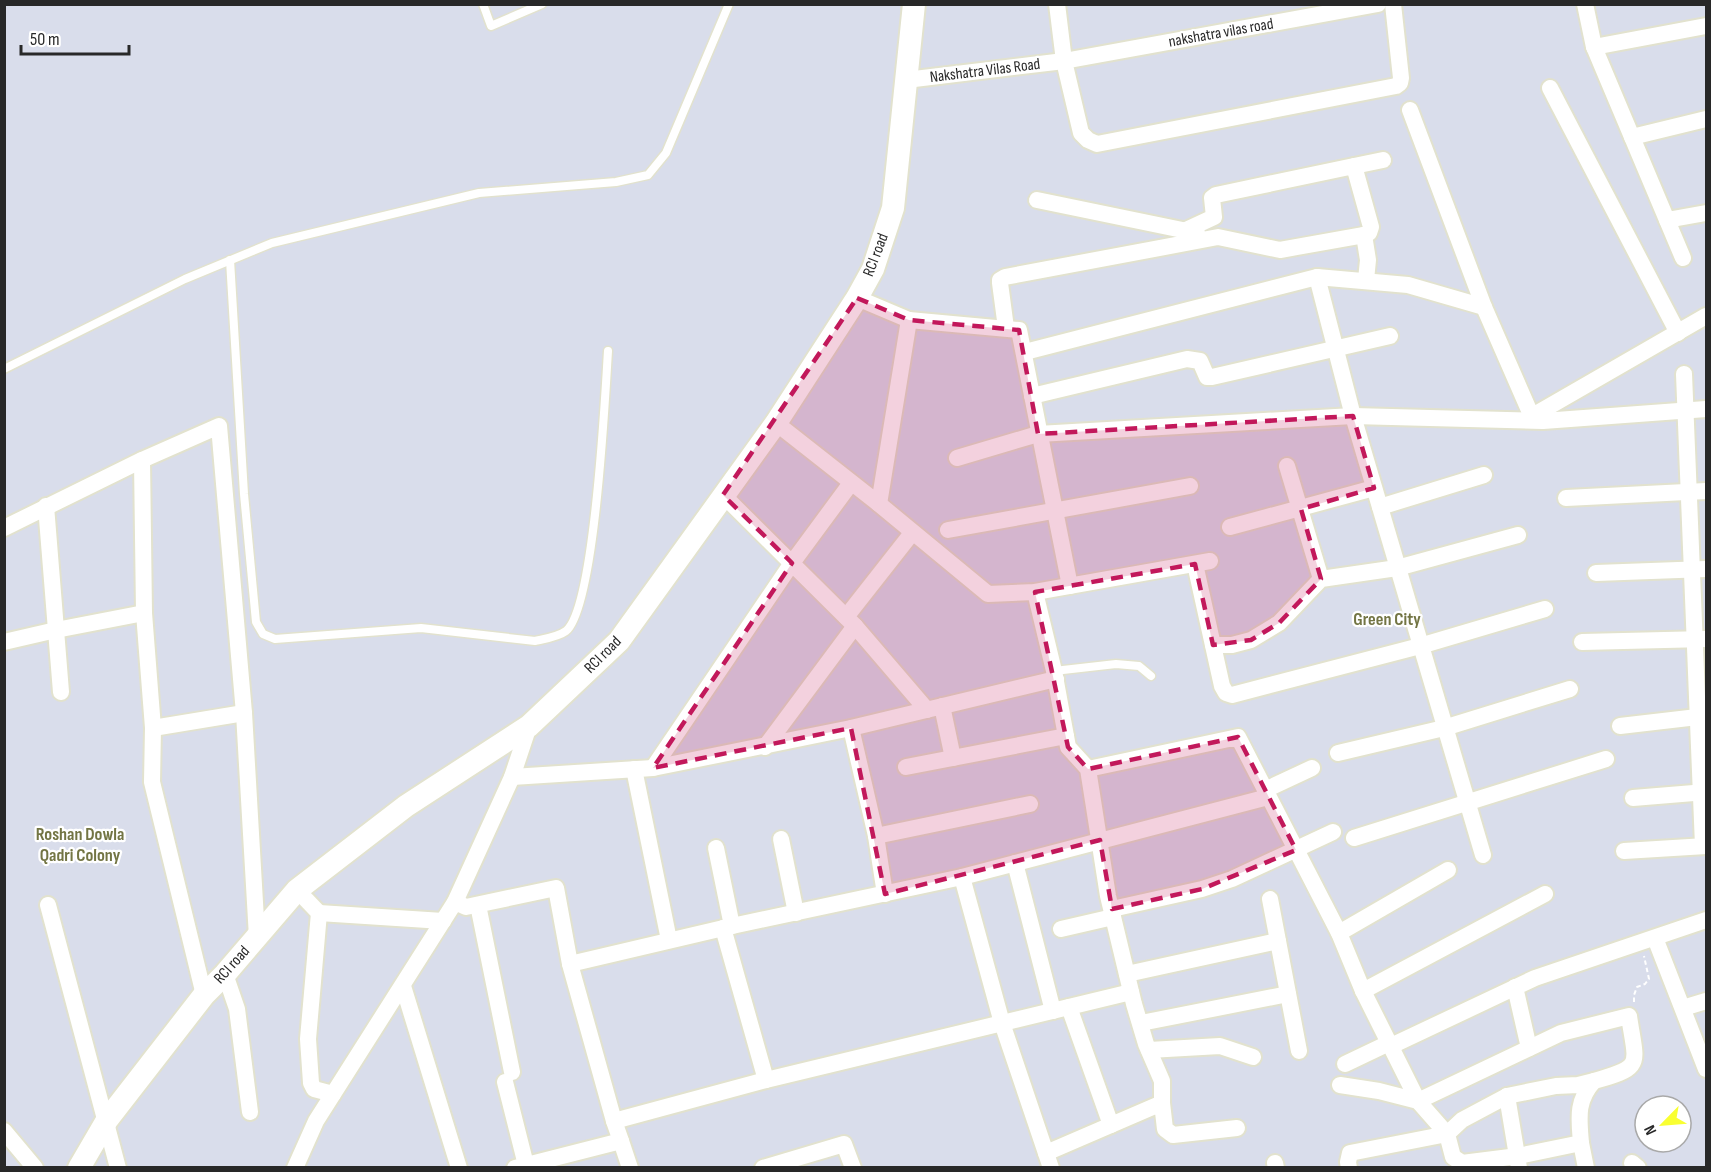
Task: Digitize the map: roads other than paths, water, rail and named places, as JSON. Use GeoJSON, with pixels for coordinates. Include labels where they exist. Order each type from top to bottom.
{"type":"FeatureCollection","features":[{"type":"Feature","properties":{"kind":"street","name":"RCI road"},"geometry":{"type":"LineString","coordinates":[[79,1167],[106,1120],[204,995],[297,890],[406,806],[530,726],[619,641],[776,423],[857,298],[873,269],[893,208],[914,4]]}},
{"type":"Feature","properties":{"kind":"street"},"geometry":{"type":"LineString","coordinates":[[1057,4],[1064,61],[1081,133],[1088,140],[1097,144],[1396,86],[1400,84],[1401,78],[1393,4]]}},
{"type":"Feature","properties":{"kind":"street","name":"nakshatra vilas road"},"geometry":{"type":"LineString","coordinates":[[1064,61],[1378,4]]}},
{"type":"Feature","properties":{"kind":"street"},"geometry":{"type":"LineString","coordinates":[[1585,4],[1594,47],[1683,258]]}},
{"type":"Feature","properties":{"kind":"street"},"geometry":{"type":"LineString","coordinates":[[1594,47],[1707,26]]}},
{"type":"Feature","properties":{"kind":"street","name":"Nakshatra Vilas Road"},"geometry":{"type":"LineString","coordinates":[[906,80],[1064,61]]}},
{"type":"Feature","properties":{"kind":"street"},"geometry":{"type":"LineString","coordinates":[[1550,88],[1678,333]]}},
{"type":"Feature","properties":{"kind":"street"},"geometry":{"type":"LineString","coordinates":[[1410,110],[1484,307],[1533,419]]}},
{"type":"Feature","properties":{"kind":"street"},"geometry":{"type":"LineString","coordinates":[[1632,137],[1707,119]]}},
{"type":"Feature","properties":{"kind":"street"},"geometry":{"type":"LineString","coordinates":[[1186,230],[1214,218],[1212,198],[1216,195],[1383,160]]}},
{"type":"Feature","properties":{"kind":"street"},"geometry":{"type":"LineString","coordinates":[[1037,200],[1280,250],[1364,235],[1369,232],[1371,227],[1354,166]]}},
{"type":"Feature","properties":{"kind":"street"},"geometry":{"type":"LineString","coordinates":[[1667,220],[1707,213]]}},
{"type":"Feature","properties":{"kind":"street"},"geometry":{"type":"LineString","coordinates":[[1364,235],[1368,260],[1366,280]]}},
{"type":"Feature","properties":{"kind":"street"},"geometry":{"type":"LineString","coordinates":[[1005,328],[1000,280],[1005,277],[1218,237]]}},
{"type":"Feature","properties":{"kind":"street"},"geometry":{"type":"LineString","coordinates":[[1025,352],[1317,277],[1408,285],[1484,307]]}},
{"type":"Feature","properties":{"kind":"street"},"geometry":{"type":"LineString","coordinates":[[1317,277],[1353,416],[1483,855]]}},
{"type":"Feature","properties":{"kind":"street"},"geometry":{"type":"LineString","coordinates":[[857,298],[909,320],[1019,330],[1070,586]]}},
{"type":"Feature","properties":{"kind":"street"},"geometry":{"type":"LineString","coordinates":[[1533,419],[1707,316]]}},
{"type":"Feature","properties":{"kind":"street"},"geometry":{"type":"LineString","coordinates":[[879,504],[909,320]]}},
{"type":"Feature","properties":{"kind":"street"},"geometry":{"type":"LineString","coordinates":[[1032,396],[1187,359],[1200,361],[1204,374],[1212,377],[1390,336]]}},
{"type":"Feature","properties":{"kind":"street"},"geometry":{"type":"LineString","coordinates":[[1624,851],[1705,846],[1699,569],[1689,492],[1684,374]]}},
{"type":"Feature","properties":{"kind":"street"},"geometry":{"type":"LineString","coordinates":[[957,458],[1038,434],[1353,416],[1533,419],[1707,409]]}},
{"type":"Feature","properties":{"kind":"street"},"geometry":{"type":"LineString","coordinates":[[776,423],[988,594],[1035,592],[1203,562],[1213,645],[1222,686],[1226,693],[1232,695],[1420,646],[1545,609]]}},
{"type":"Feature","properties":{"kind":"street"},"geometry":{"type":"LineString","coordinates":[[4,528],[142,460],[219,426],[244,712],[257,937]]}},
{"type":"Feature","properties":{"kind":"street"},"geometry":{"type":"LineString","coordinates":[[142,460],[144,614],[153,728],[152,782],[204,995]]}},
{"type":"Feature","properties":{"kind":"street"},"geometry":{"type":"LineString","coordinates":[[1287,466],[1321,579]]}},
{"type":"Feature","properties":{"kind":"street"},"geometry":{"type":"LineString","coordinates":[[1380,507],[1484,475]]}},
{"type":"Feature","properties":{"kind":"street"},"geometry":{"type":"LineString","coordinates":[[653,768],[792,563],[851,483]]}},
{"type":"Feature","properties":{"kind":"street"},"geometry":{"type":"LineString","coordinates":[[948,531],[1190,486]]}},
{"type":"Feature","properties":{"kind":"street"},"geometry":{"type":"LineString","coordinates":[[1230,527],[1374,488]]}},
{"type":"Feature","properties":{"kind":"street"},"geometry":{"type":"LineString","coordinates":[[1566,498],[1707,491]]}},
{"type":"Feature","properties":{"kind":"street"},"geometry":{"type":"LineString","coordinates":[[723,495],[851,621],[934,708],[953,758]]}},
{"type":"Feature","properties":{"kind":"street"},"geometry":{"type":"LineString","coordinates":[[46,506],[61,692]]}},
{"type":"Feature","properties":{"kind":"street"},"geometry":{"type":"LineString","coordinates":[[765,747],[912,533]]}},
{"type":"Feature","properties":{"kind":"street"},"geometry":{"type":"LineString","coordinates":[[1213,645],[1232,645],[1251,640],[1279,623],[1321,579],[1397,568],[1518,535]]}},
{"type":"Feature","properties":{"kind":"street"},"geometry":{"type":"LineString","coordinates":[[1596,573],[1699,569]]}},
{"type":"Feature","properties":{"kind":"street"},"geometry":{"type":"LineString","coordinates":[[1035,592],[1055,675],[1068,747],[1088,769],[1108,896],[1131,992],[1149,1050],[1162,1081],[1165,1129],[1173,1135],[1237,1128]]}},
{"type":"Feature","properties":{"kind":"street"},"geometry":{"type":"LineString","coordinates":[[4,642],[144,614]]}},
{"type":"Feature","properties":{"kind":"street"},"geometry":{"type":"LineString","coordinates":[[1582,642],[1700,639]]}},
{"type":"Feature","properties":{"kind":"street"},"geometry":{"type":"LineString","coordinates":[[512,777],[653,768],[765,747],[934,708],[1055,675]]}},
{"type":"Feature","properties":{"kind":"street"},"geometry":{"type":"LineString","coordinates":[[1338,753],[1444,728],[1570,689]]}},
{"type":"Feature","properties":{"kind":"street"},"geometry":{"type":"LineString","coordinates":[[153,728],[244,712]]}},
{"type":"Feature","properties":{"kind":"street"},"geometry":{"type":"LineString","coordinates":[[1620,726],[1702,717]]}},
{"type":"Feature","properties":{"kind":"street"},"geometry":{"type":"LineString","coordinates":[[296,1167],[316,1121],[455,902],[512,777],[530,726]]}},
{"type":"Feature","properties":{"kind":"street"},"geometry":{"type":"LineString","coordinates":[[851,728],[876,836],[885,894]]}},
{"type":"Feature","properties":{"kind":"street"},"geometry":{"type":"LineString","coordinates":[[906,767],[1066,736]]}},
{"type":"Feature","properties":{"kind":"street"},"geometry":{"type":"LineString","coordinates":[[1088,769],[1238,737],[1339,933],[1363,991],[1418,1101],[1447,1134],[1453,1157],[1462,1163],[1518,1162],[1581,1143]]}},
{"type":"Feature","properties":{"kind":"street"},"geometry":{"type":"LineString","coordinates":[[1354,838],[1606,759]]}},
{"type":"Feature","properties":{"kind":"street"},"geometry":{"type":"LineString","coordinates":[[570,964],[727,927],[963,877],[1267,793],[1312,768]]}},
{"type":"Feature","properties":{"kind":"street"},"geometry":{"type":"LineString","coordinates":[[634,770],[669,940]]}},
{"type":"Feature","properties":{"kind":"street"},"geometry":{"type":"LineString","coordinates":[[1633,798],[1704,792]]}},
{"type":"Feature","properties":{"kind":"street"},"geometry":{"type":"LineString","coordinates":[[876,836],[1030,804]]}},
{"type":"Feature","properties":{"kind":"street"},"geometry":{"type":"LineString","coordinates":[[1061,929],[1232,879],[1333,832]]}},
{"type":"Feature","properties":{"kind":"street"},"geometry":{"type":"LineString","coordinates":[[781,839],[796,913]]}},
{"type":"Feature","properties":{"kind":"street"},"geometry":{"type":"LineString","coordinates":[[716,848],[727,927],[766,1080]]}},
{"type":"Feature","properties":{"kind":"street"},"geometry":{"type":"LineString","coordinates":[[1015,863],[1061,1009],[1112,1125]]}},
{"type":"Feature","properties":{"kind":"street"},"geometry":{"type":"LineString","coordinates":[[1339,933],[1448,870]]}},
{"type":"Feature","properties":{"kind":"street"},"geometry":{"type":"LineString","coordinates":[[963,877],[1002,1023],[1048,1160],[1112,1125],[1162,1104]]}},
{"type":"Feature","properties":{"kind":"street"},"geometry":{"type":"LineString","coordinates":[[455,902],[466,907],[556,888],[570,964],[614,1121],[630,1167]]}},
{"type":"Feature","properties":{"kind":"street"},"geometry":{"type":"LineString","coordinates":[[297,890],[319,913],[443,921]]}},
{"type":"Feature","properties":{"kind":"street"},"geometry":{"type":"LineString","coordinates":[[1363,991],[1545,894]]}},
{"type":"Feature","properties":{"kind":"street"},"geometry":{"type":"LineString","coordinates":[[1270,899],[1299,1051]]}},
{"type":"Feature","properties":{"kind":"street"},"geometry":{"type":"LineString","coordinates":[[48,905],[118,1167]]}},
{"type":"Feature","properties":{"kind":"street"},"geometry":{"type":"LineString","coordinates":[[478,905],[521,1166],[621,1141]]}},
{"type":"Feature","properties":{"kind":"street"},"geometry":{"type":"LineString","coordinates":[[319,913],[308,1039],[311,1083],[314,1089],[333,1094]]}},
{"type":"Feature","properties":{"kind":"street"},"geometry":{"type":"LineString","coordinates":[[1345,1064],[1535,978],[1707,920]]}},
{"type":"Feature","properties":{"kind":"street"},"geometry":{"type":"LineString","coordinates":[[1647,940],[1683,1008],[1707,1069]]}},
{"type":"Feature","properties":{"kind":"street"},"geometry":{"type":"LineString","coordinates":[[1127,974],[1278,941]]}},
{"type":"Feature","properties":{"kind":"street"},"geometry":{"type":"LineString","coordinates":[[225,974],[237,1009],[250,1112]]}},
{"type":"Feature","properties":{"kind":"street"},"geometry":{"type":"LineString","coordinates":[[403,987],[459,1167]]}},
{"type":"Feature","properties":{"kind":"street"},"geometry":{"type":"LineString","coordinates":[[1515,987],[1529,1048]]}},
{"type":"Feature","properties":{"kind":"street"},"geometry":{"type":"LineString","coordinates":[[614,1121],[766,1080],[1131,992]]}},
{"type":"Feature","properties":{"kind":"street"},"geometry":{"type":"LineString","coordinates":[[1141,1023],[1288,994]]}},
{"type":"Feature","properties":{"kind":"street"},"geometry":{"type":"LineString","coordinates":[[1683,1008],[1707,1001]]}},
{"type":"Feature","properties":{"kind":"street"},"geometry":{"type":"LineString","coordinates":[[1340,1085],[1379,1091],[1418,1101],[1529,1048],[1575,1029],[1629,1016],[1635,1058],[1629,1070],[1578,1085],[1556,1086],[1507,1096],[1462,1120],[1447,1134],[1350,1153],[1349,1167]]}},
{"type":"Feature","properties":{"kind":"street"},"geometry":{"type":"LineString","coordinates":[[1149,1050],[1220,1046],[1252,1058]]}},
{"type":"Feature","properties":{"kind":"street"},"geometry":{"type":"LineString","coordinates":[[1586,1167],[1581,1143],[1580,1106],[1584,1092],[1594,1081]]}},
{"type":"Feature","properties":{"kind":"street"},"geometry":{"type":"LineString","coordinates":[[1507,1096],[1518,1162]]}},
{"type":"Feature","properties":{"kind":"street"},"geometry":{"type":"LineString","coordinates":[[4,1131],[35,1167]]}},
{"type":"Feature","properties":{"kind":"street"},"geometry":{"type":"LineString","coordinates":[[763,1167],[844,1144],[853,1167]]}},
{"type":"Feature","properties":{"kind":"lane"},"geometry":{"type":"LineString","coordinates":[[483,4],[491,26],[542,4]]}},
{"type":"Feature","properties":{"kind":"lane"},"geometry":{"type":"LineString","coordinates":[[4,369],[185,279],[272,243],[479,193],[616,182],[648,175],[666,153],[729,4]]}},
{"type":"Feature","properties":{"kind":"lane"},"geometry":{"type":"LineString","coordinates":[[230,260],[244,494],[255,622],[263,634],[275,639],[421,628],[535,641],[565,632],[576,617],[593,537],[608,351]]}},
{"type":"Feature","properties":{"kind":"lane"},"geometry":{"type":"LineString","coordinates":[[1055,675],[1116,664],[1139,666],[1150,676]]}},
{"type":"Feature","properties":{"kind":"district","name":"Green City"},"geometry":{"type":"Point","coordinates":[1387,619]}},
{"type":"Feature","properties":{"kind":"district","name":"Roshan Dowla Qadri Colony"},"geometry":{"type":"Point","coordinates":[80,844]}}]}
